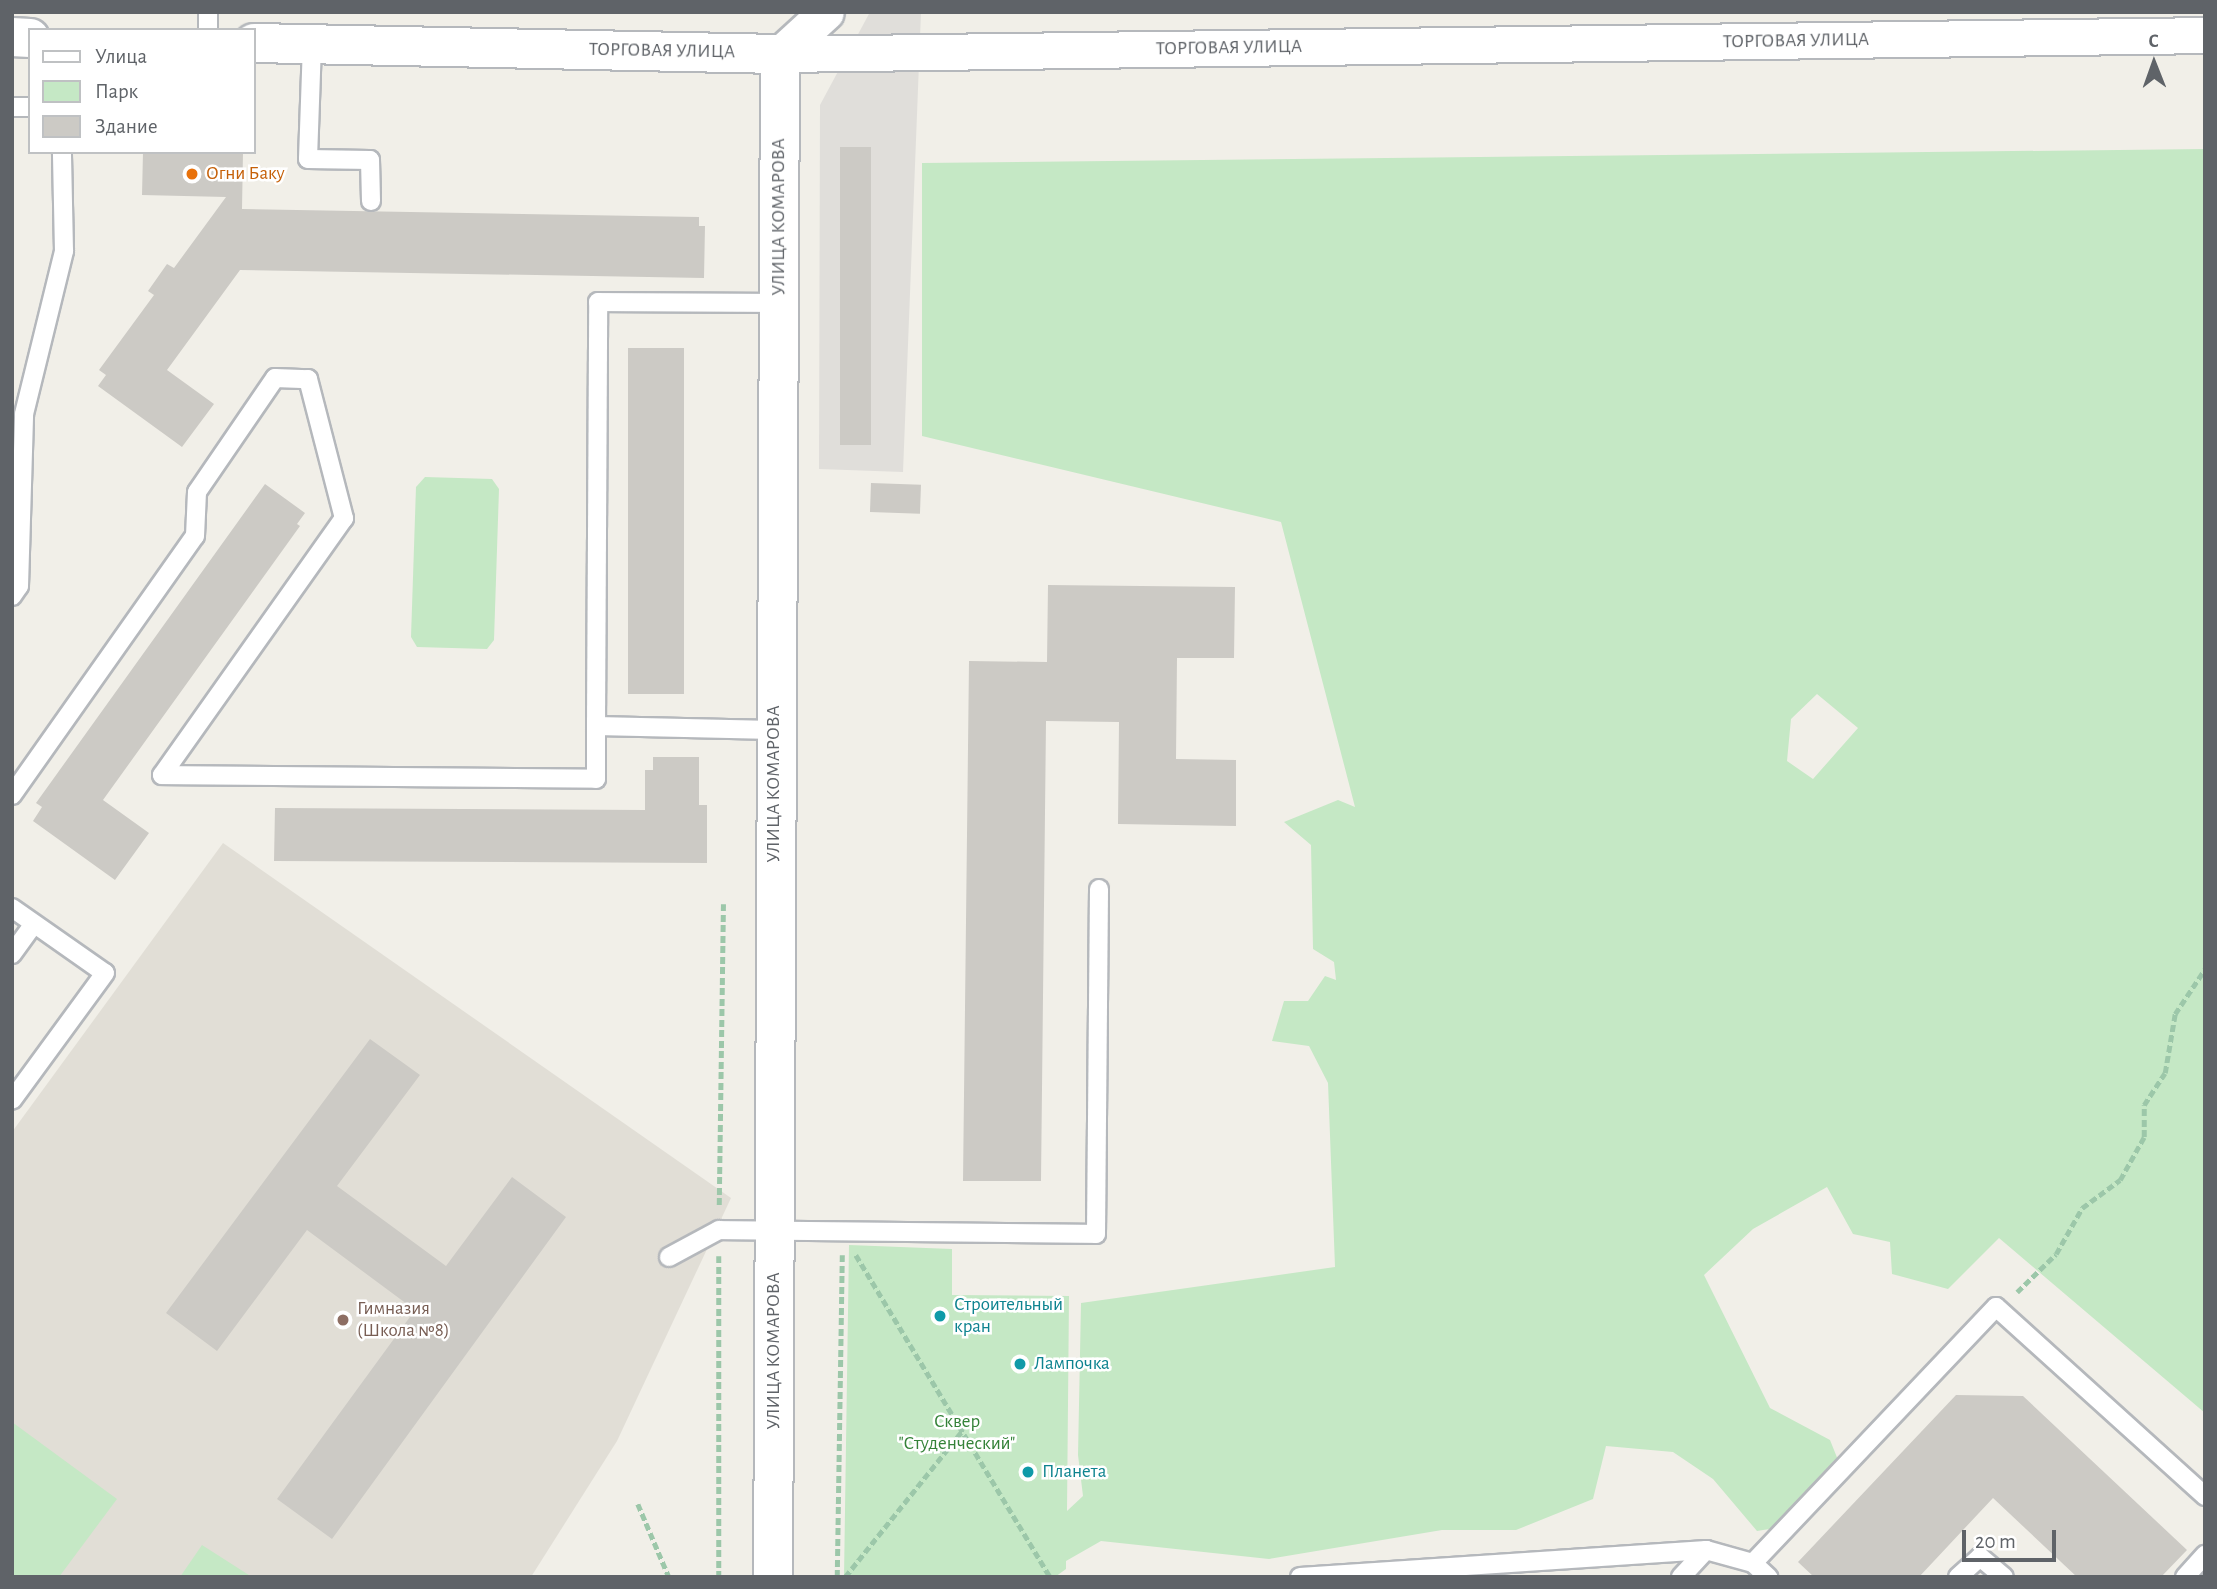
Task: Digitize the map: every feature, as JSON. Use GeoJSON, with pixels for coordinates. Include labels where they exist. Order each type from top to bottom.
{"type":"FeatureCollection","features":[{"type":"Feature","properties":{"kind":"street"},"geometry":{"type":"LineString","coordinates":[[780,54],[825,12]]}},
{"type":"Feature","properties":{"kind":"street","name":"ТОРГОВАЯ УЛИЦА"},"geometry":{"type":"LineString","coordinates":[[256,43],[780,54],[2205,35]]}},
{"type":"Feature","properties":{"kind":"street","name":"УЛИЦА КОМАРОВА"},"geometry":{"type":"LineString","coordinates":[[773,1577],[774,730],[780,54]]}},
{"type":"Feature","properties":{"kind":"lane"},"geometry":{"type":"LineString","coordinates":[[312,44],[308,159],[370,160],[371,201]]}},
{"type":"Feature","properties":{"kind":"lane"},"geometry":{"type":"LineString","coordinates":[[15,588],[24,414],[64,251],[62,154]]}},
{"type":"Feature","properties":{"kind":"lane"},"geometry":{"type":"LineString","coordinates":[[12,795],[195,536],[197,492],[275,378],[309,379],[344,518],[162,775],[596,779],[598,302],[779,303]]}},
{"type":"Feature","properties":{"kind":"lane"},"geometry":{"type":"LineString","coordinates":[[596,726],[774,730]]}},
{"type":"Feature","properties":{"kind":"lane"},"geometry":{"type":"LineString","coordinates":[[669,1257],[719,1230],[1096,1234],[1099,889]]}},
{"type":"Feature","properties":{"kind":"lane"},"geometry":{"type":"LineString","coordinates":[[12,908],[104,973],[12,1100]]}},
{"type":"Feature","properties":{"kind":"lane"},"geometry":{"type":"LineString","coordinates":[[12,954],[34,924]]}},
{"type":"Feature","properties":{"kind":"lane"},"geometry":{"type":"LineString","coordinates":[[1753,1563],[1996,1307],[2205,1496]]}},
{"type":"Feature","properties":{"kind":"lane"},"geometry":{"type":"LineString","coordinates":[[1681,1577],[1706,1550]]}},
{"type":"Feature","properties":{"kind":"lane"},"geometry":{"type":"LineString","coordinates":[[1300,1577],[1706,1550],[1753,1563],[1768,1577]]}},
{"type":"Feature","properties":{"kind":"lane"},"geometry":{"type":"LineString","coordinates":[[2185,1577],[2205,1555]]}},
{"type":"Feature","properties":{"kind":"lane"},"geometry":{"type":"LineString","coordinates":[[1958,1577],[1980,1557],[2004,1577]]}},
{"type":"Feature","properties":{"kind":"path"},"geometry":{"type":"LineString","coordinates":[[1996,1307],[2056,1254],[2082,1208],[2120,1180],[2144,1137],[2144,1105],[2165,1073],[2175,1014],[2205,969]]}},
{"type":"Feature","properties":{"kind":"path"},"geometry":{"type":"LineString","coordinates":[[843,1233],[1050,1577]]}},
{"type":"Feature","properties":{"kind":"path"},"geometry":{"type":"LineString","coordinates":[[838,1577],[843,1233]]}},
{"type":"Feature","properties":{"kind":"path"},"geometry":{"type":"LineString","coordinates":[[845,1577],[962,1432]]}},
{"type":"Feature","properties":{"kind":"path"},"geometry":{"type":"LineString","coordinates":[[638,1504],[669,1577]]}},
{"type":"Feature","properties":{"kind":"shaded area"},"geometry":{"type":"Polygon","coordinates":[[[870,12],[921,12],[903,472],[819,469],[820,105],[870,12]]]}},
{"type":"Feature","properties":{"kind":"shaded area","name":"Гимназия (Школа №8)"},"geometry":{"type":"Polygon","coordinates":[[[223,843],[731,1198],[617,1441],[531,1577],[12,1577],[12,1132],[223,843]]]}},
{"type":"Feature","properties":{"kind":"green space","name":"Сквер \"Студенческий\""},"geometry":{"type":"Polygon","coordinates":[[[2205,149],[2205,1413],[1999,1238],[1948,1289],[1892,1274],[1890,1242],[1853,1234],[1827,1187],[1753,1229],[1704,1275],[1770,1408],[1830,1440],[1846,1480],[1800,1524],[1757,1531],[1713,1479],[1673,1452],[1606,1446],[1593,1499],[1516,1530],[1442,1530],[1269,1559],[1101,1541],[1066,1561],[1066,1569],[1055,1577],[844,1577],[849,1245],[952,1249],[952,1295],[1069,1296],[1067,1511],[1083,1496],[1078,1455],[1081,1303],[1335,1267],[1328,1083],[1309,1046],[1272,1041],[1284,1001],[1308,1001],[1325,976],[1336,980],[1334,962],[1313,949],[1311,845],[1284,822],[1338,800],[1355,807],[1281,522],[922,436],[922,163],[2205,149]],[[1817,694],[1791,719],[1787,761],[1813,779],[1858,728],[1817,694]]]}},
{"type":"Feature","properties":{"kind":"green space"},"geometry":{"type":"Polygon","coordinates":[[[425,477],[492,479],[499,489],[494,640],[487,649],[417,647],[411,637],[416,487],[425,477]]]}},
{"type":"Feature","properties":{"kind":"green space"},"geometry":{"type":"Polygon","coordinates":[[[12,1422],[117,1499],[59,1577],[12,1577],[12,1422]]]}},
{"type":"Feature","properties":{"kind":"green space"},"geometry":{"type":"Polygon","coordinates":[[[202,1545],[252,1577],[180,1577],[202,1545]]]}},
{"type":"Feature","properties":{"kind":"building"},"geometry":{"type":"Polygon","coordinates":[[[840,147],[871,147],[871,445],[840,445],[840,147]]]}},
{"type":"Feature","properties":{"kind":"building"},"geometry":{"type":"Polygon","coordinates":[[[143,154],[243,154],[242,209],[699,217],[699,226],[705,226],[704,278],[240,270],[167,370],[214,404],[182,447],[98,386],[106,375],[99,370],[154,295],[148,291],[167,264],[174,268],[226,197],[142,195],[143,154]]]}},
{"type":"Feature","properties":{"kind":"building"},"geometry":{"type":"Polygon","coordinates":[[[628,348],[684,348],[684,694],[628,694],[628,348]]]}},
{"type":"Feature","properties":{"kind":"building"},"geometry":{"type":"Polygon","coordinates":[[[871,483],[921,485],[920,514],[870,512],[871,483]]]}},
{"type":"Feature","properties":{"kind":"building"},"geometry":{"type":"Polygon","coordinates":[[[265,484],[305,513],[297,524],[300,526],[103,800],[149,833],[115,880],[33,821],[42,807],[36,803],[265,484]]]}},
{"type":"Feature","properties":{"kind":"building"},"geometry":{"type":"Polygon","coordinates":[[[1048,585],[1235,587],[1234,658],[1177,658],[1176,759],[1236,760],[1236,826],[1118,824],[1119,722],[1046,721],[1041,1181],[963,1181],[969,661],[1047,662],[1048,585]]]}},
{"type":"Feature","properties":{"kind":"building"},"geometry":{"type":"Polygon","coordinates":[[[653,757],[699,757],[699,805],[707,805],[707,863],[274,861],[275,808],[645,810],[645,770],[653,770],[653,757]]]}},
{"type":"Feature","properties":{"kind":"building"},"geometry":{"type":"Polygon","coordinates":[[[370,1039],[420,1075],[337,1186],[446,1266],[512,1177],[566,1217],[332,1539],[277,1499],[415,1310],[307,1230],[217,1351],[166,1313],[370,1039]]]}},
{"type":"Feature","properties":{"kind":"building"},"geometry":{"type":"Polygon","coordinates":[[[1956,1395],[2023,1396],[2187,1550],[2161,1577],[2077,1577],[1993,1498],[1919,1577],[1814,1577],[1798,1562],[1956,1395]]]}},
{"type":"Feature","properties":{"kind":"place","name":"Огни Баку"},"geometry":{"type":"Point","coordinates":[192,174]}},
{"type":"Feature","properties":{"kind":"place","name":"Строительный кран"},"geometry":{"type":"Point","coordinates":[940,1316]}},
{"type":"Feature","properties":{"kind":"place","name":"Гимназия (Школа №8)"},"geometry":{"type":"Point","coordinates":[343,1320]}},
{"type":"Feature","properties":{"kind":"place","name":"Лампочка"},"geometry":{"type":"Point","coordinates":[1020,1364]}},
{"type":"Feature","properties":{"kind":"place","name":"Планета"},"geometry":{"type":"Point","coordinates":[1028,1472]}}]}
